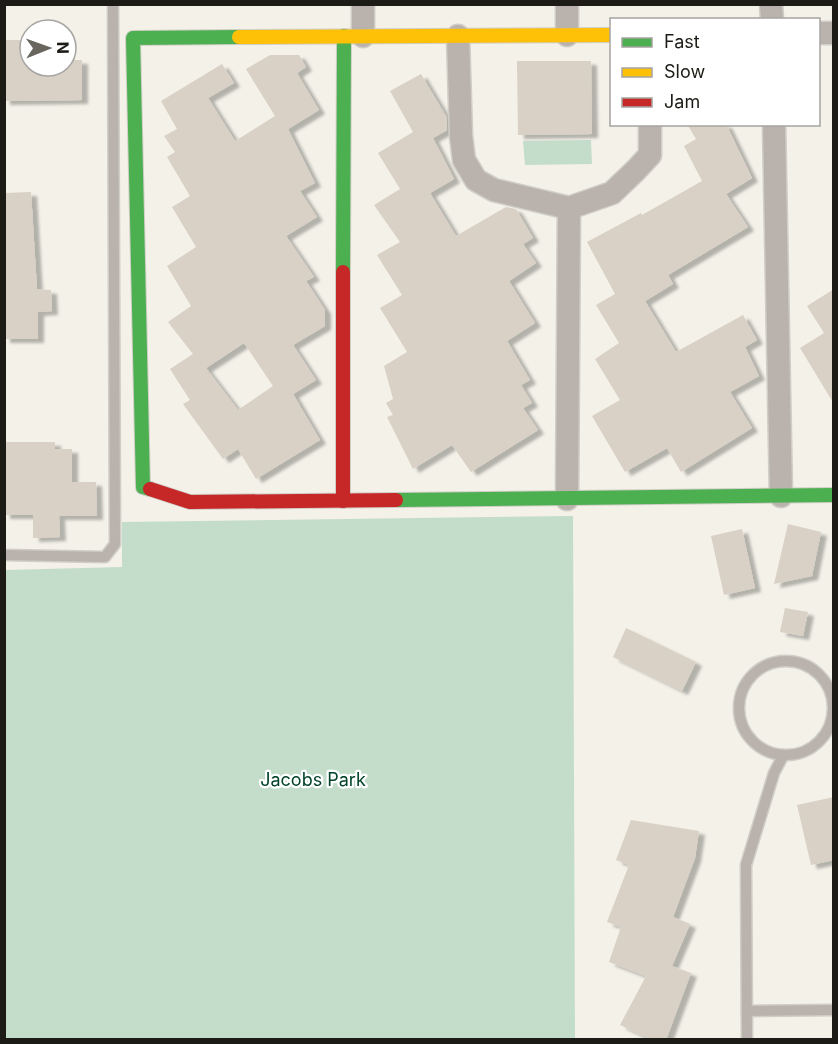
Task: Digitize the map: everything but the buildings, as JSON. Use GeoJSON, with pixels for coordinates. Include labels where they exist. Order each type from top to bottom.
{"type":"FeatureCollection","features":[{"type":"Feature","properties":{"kind":"street"},"geometry":{"type":"LineString","coordinates":[[343,501],[353,36],[363,4]]}},
{"type":"Feature","properties":{"kind":"street"},"geometry":{"type":"LineString","coordinates":[[567,4],[567,35]]}},
{"type":"Feature","properties":{"kind":"street"},"geometry":{"type":"LineString","coordinates":[[610,35],[133,38],[143,487],[190,502],[834,495]]}},
{"type":"Feature","properties":{"kind":"street"},"geometry":{"type":"LineString","coordinates":[[458,36],[461,136],[464,160],[476,180],[494,190],[569,208],[612,193],[650,155],[650,126]]}},
{"type":"Feature","properties":{"kind":"street"},"geometry":{"type":"LineString","coordinates":[[774,126],[781,496]]}},
{"type":"Feature","properties":{"kind":"street"},"geometry":{"type":"LineString","coordinates":[[567,499],[569,208]]}},
{"type":"Feature","properties":{"kind":"lane"},"geometry":{"type":"LineString","coordinates":[[4,555],[105,556],[115,544],[113,4]]}},
{"type":"Feature","properties":{"kind":"lane"},"geometry":{"type":"LineString","coordinates":[[784,661],[800,663],[813,669],[824,681],[831,694],[834,709],[831,725],[823,738],[812,748],[798,755],[783,756],[767,752],[754,743],[744,731],[739,716],[740,699],[745,684],[756,672],[769,664],[784,661]]}},
{"type":"Feature","properties":{"kind":"lane"},"geometry":{"type":"LineString","coordinates":[[747,1040],[746,865],[774,773],[783,756]]}},
{"type":"Feature","properties":{"kind":"lane"},"geometry":{"type":"LineString","coordinates":[[747,1011],[834,1010]]}},
{"type":"Feature","properties":{"kind":"green space"},"geometry":{"type":"Polygon","coordinates":[[[591,140],[592,164],[525,165],[523,141],[591,140]]]}},
{"type":"Feature","properties":{"kind":"green space","name":"Jacobs Park"},"geometry":{"type":"Polygon","coordinates":[[[573,516],[575,1039],[5,1039],[5,570],[122,567],[122,522],[573,516]]]}},
{"type":"Feature","properties":{"kind":"traffic: fast"},"geometry":{"type":"LineString","coordinates":[[343,272],[344,36]]}},
{"type":"Feature","properties":{"kind":"traffic: fast"},"geometry":{"type":"LineString","coordinates":[[150,489],[143,487],[133,38],[239,37]]}},
{"type":"Feature","properties":{"kind":"traffic: fast"},"geometry":{"type":"LineString","coordinates":[[396,500],[834,495]]}},
{"type":"Feature","properties":{"kind":"traffic: slow"},"geometry":{"type":"LineString","coordinates":[[239,37],[610,35]]}},
{"type":"Feature","properties":{"kind":"traffic: jam"},"geometry":{"type":"LineString","coordinates":[[343,272],[343,501]]}},
{"type":"Feature","properties":{"kind":"traffic: jam"},"geometry":{"type":"LineString","coordinates":[[150,489],[190,502],[396,500]]}}]}
